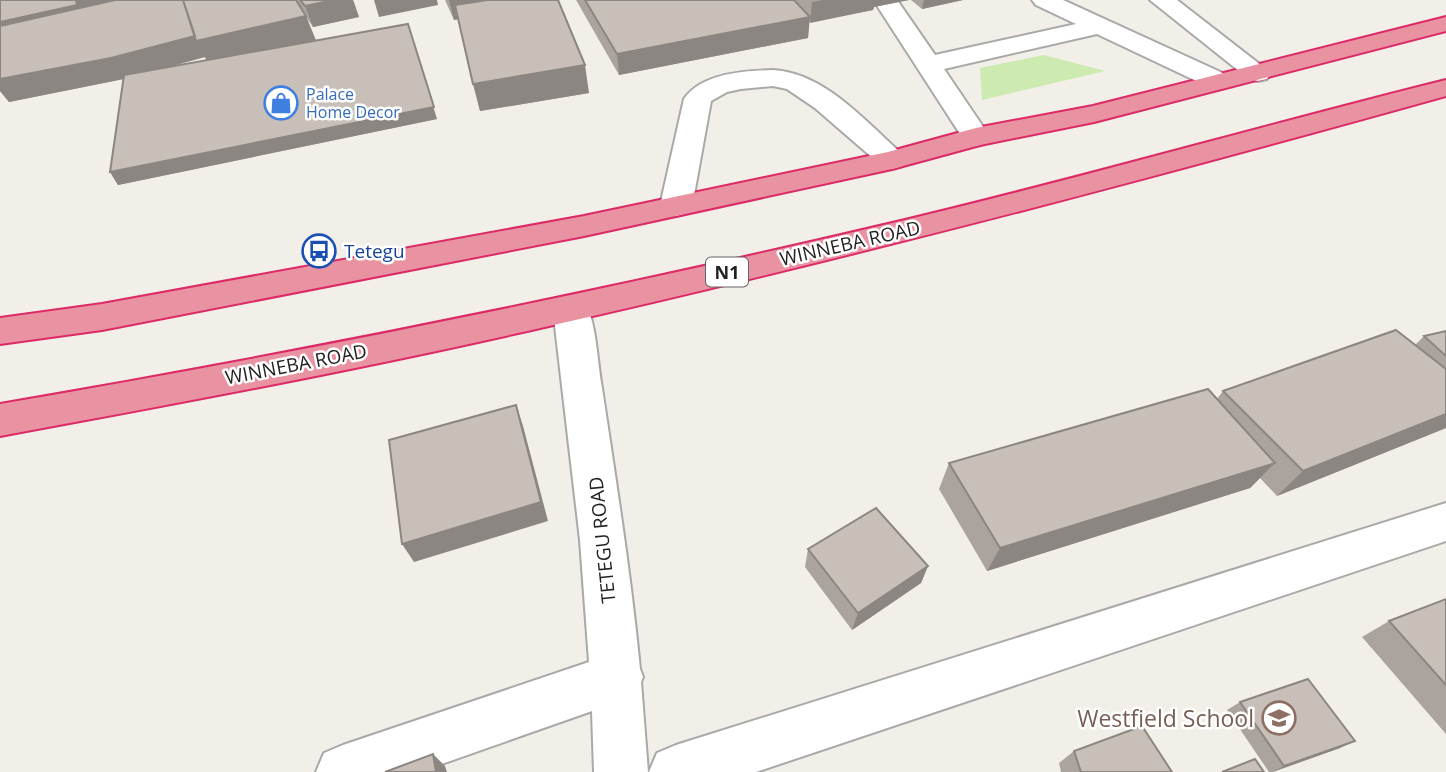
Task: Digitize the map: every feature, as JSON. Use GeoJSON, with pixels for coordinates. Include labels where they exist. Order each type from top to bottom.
{"type":"FeatureCollection","features":[{"type":"Feature","properties":{"kind":"highway"},"geometry":{"type":"LineString","coordinates":[[0,331],[102,317],[374,267],[676,206],[892,160],[976,137],[1094,114],[1446,24]]}},
{"type":"Feature","properties":{"kind":"highway","name":"WINNEBA ROAD"},"geometry":{"type":"LineString","coordinates":[[0,420],[104,402],[571,309],[952,219],[1446,88]]}},
{"type":"Feature","properties":{"kind":"street"},"geometry":{"type":"LineString","coordinates":[[1044,0],[1218,81]]}},
{"type":"Feature","properties":{"kind":"street"},"geometry":{"type":"LineString","coordinates":[[1161,0],[1258,73]]}},
{"type":"Feature","properties":{"kind":"street"},"geometry":{"type":"LineString","coordinates":[[888,4],[976,137]]}},
{"type":"Feature","properties":{"kind":"street"},"geometry":{"type":"LineString","coordinates":[[930,64],[1099,26]]}},
{"type":"Feature","properties":{"kind":"street"},"geometry":{"type":"LineString","coordinates":[[676,206],[698,99],[709,88],[732,83],[766,78],[783,79],[804,86],[892,160]]}},
{"type":"Feature","properties":{"kind":"street","name":"TETEGU ROAD"},"geometry":{"type":"LineString","coordinates":[[571,309],[592,455],[618,677],[621,772]]}},
{"type":"Feature","properties":{"kind":"street"},"geometry":{"type":"LineString","coordinates":[[676,772],[1446,522]]}},
{"type":"Feature","properties":{"kind":"street"},"geometry":{"type":"LineString","coordinates":[[343,772],[618,677]]}},
{"type":"Feature","properties":{"kind":"green space"},"geometry":{"type":"Polygon","coordinates":[[[1044,55],[1105,71],[982,100],[980,68],[1044,55]]]}},
{"type":"Feature","properties":{"kind":"building"},"geometry":{"type":"Polygon","coordinates":[[[0,0],[76,0],[77,5],[0,22],[0,0]]]}},
{"type":"Feature","properties":{"kind":"building"},"geometry":{"type":"Polygon","coordinates":[[[115,0],[183,0],[195,36],[111,58],[0,79],[0,26],[115,0]]]}},
{"type":"Feature","properties":{"kind":"building"},"geometry":{"type":"Polygon","coordinates":[[[183,0],[296,0],[306,16],[196,41],[183,0]]]}},
{"type":"Feature","properties":{"kind":"building"},"geometry":{"type":"Polygon","coordinates":[[[300,0],[334,0],[305,6],[300,0]]]}},
{"type":"Feature","properties":{"kind":"building"},"geometry":{"type":"Polygon","coordinates":[[[487,0],[558,0],[585,65],[473,84],[455,5],[487,0]]]}},
{"type":"Feature","properties":{"kind":"building"},"geometry":{"type":"Polygon","coordinates":[[[585,0],[794,0],[810,17],[617,54],[585,0]]]}},
{"type":"Feature","properties":{"kind":"building","name":"Palace Home Decor"},"geometry":{"type":"Polygon","coordinates":[[[408,24],[434,107],[110,172],[124,75],[408,24]]]}},
{"type":"Feature","properties":{"kind":"building"},"geometry":{"type":"Polygon","coordinates":[[[1396,330],[1446,369],[1446,414],[1303,471],[1223,391],[1396,330]]]}},
{"type":"Feature","properties":{"kind":"building"},"geometry":{"type":"Polygon","coordinates":[[[1446,331],[1446,356],[1424,336],[1446,331]]]}},
{"type":"Feature","properties":{"kind":"building"},"geometry":{"type":"Polygon","coordinates":[[[1208,389],[1275,463],[1000,548],[949,463],[1208,389]]]}},
{"type":"Feature","properties":{"kind":"building"},"geometry":{"type":"Polygon","coordinates":[[[516,405],[541,502],[402,544],[389,440],[516,405]]]}},
{"type":"Feature","properties":{"kind":"building"},"geometry":{"type":"Polygon","coordinates":[[[876,508],[928,566],[858,613],[808,549],[876,508]]]}},
{"type":"Feature","properties":{"kind":"building"},"geometry":{"type":"Polygon","coordinates":[[[1446,599],[1446,685],[1389,621],[1446,599]]]}},
{"type":"Feature","properties":{"kind":"building"},"geometry":{"type":"Polygon","coordinates":[[[1308,679],[1355,741],[1284,766],[1240,702],[1308,679]]]}},
{"type":"Feature","properties":{"kind":"building"},"geometry":{"type":"Polygon","coordinates":[[[1142,726],[1172,772],[1081,772],[1074,751],[1142,726]]]}},
{"type":"Feature","properties":{"kind":"building"},"geometry":{"type":"Polygon","coordinates":[[[433,754],[436,772],[385,772],[433,754]]]}},
{"type":"Feature","properties":{"kind":"building"},"geometry":{"type":"Polygon","coordinates":[[[1255,759],[1264,772],[1222,772],[1255,759]]]}},
{"type":"Feature","properties":{"kind":"place","name":"Palace Home Decor"},"geometry":{"type":"Point","coordinates":[281,103]}},
{"type":"Feature","properties":{"kind":"place","name":"Tetegu"},"geometry":{"type":"Point","coordinates":[319,251]}},
{"type":"Feature","properties":{"kind":"place","name":"Westfield School"},"geometry":{"type":"Point","coordinates":[1279,718]}}]}
